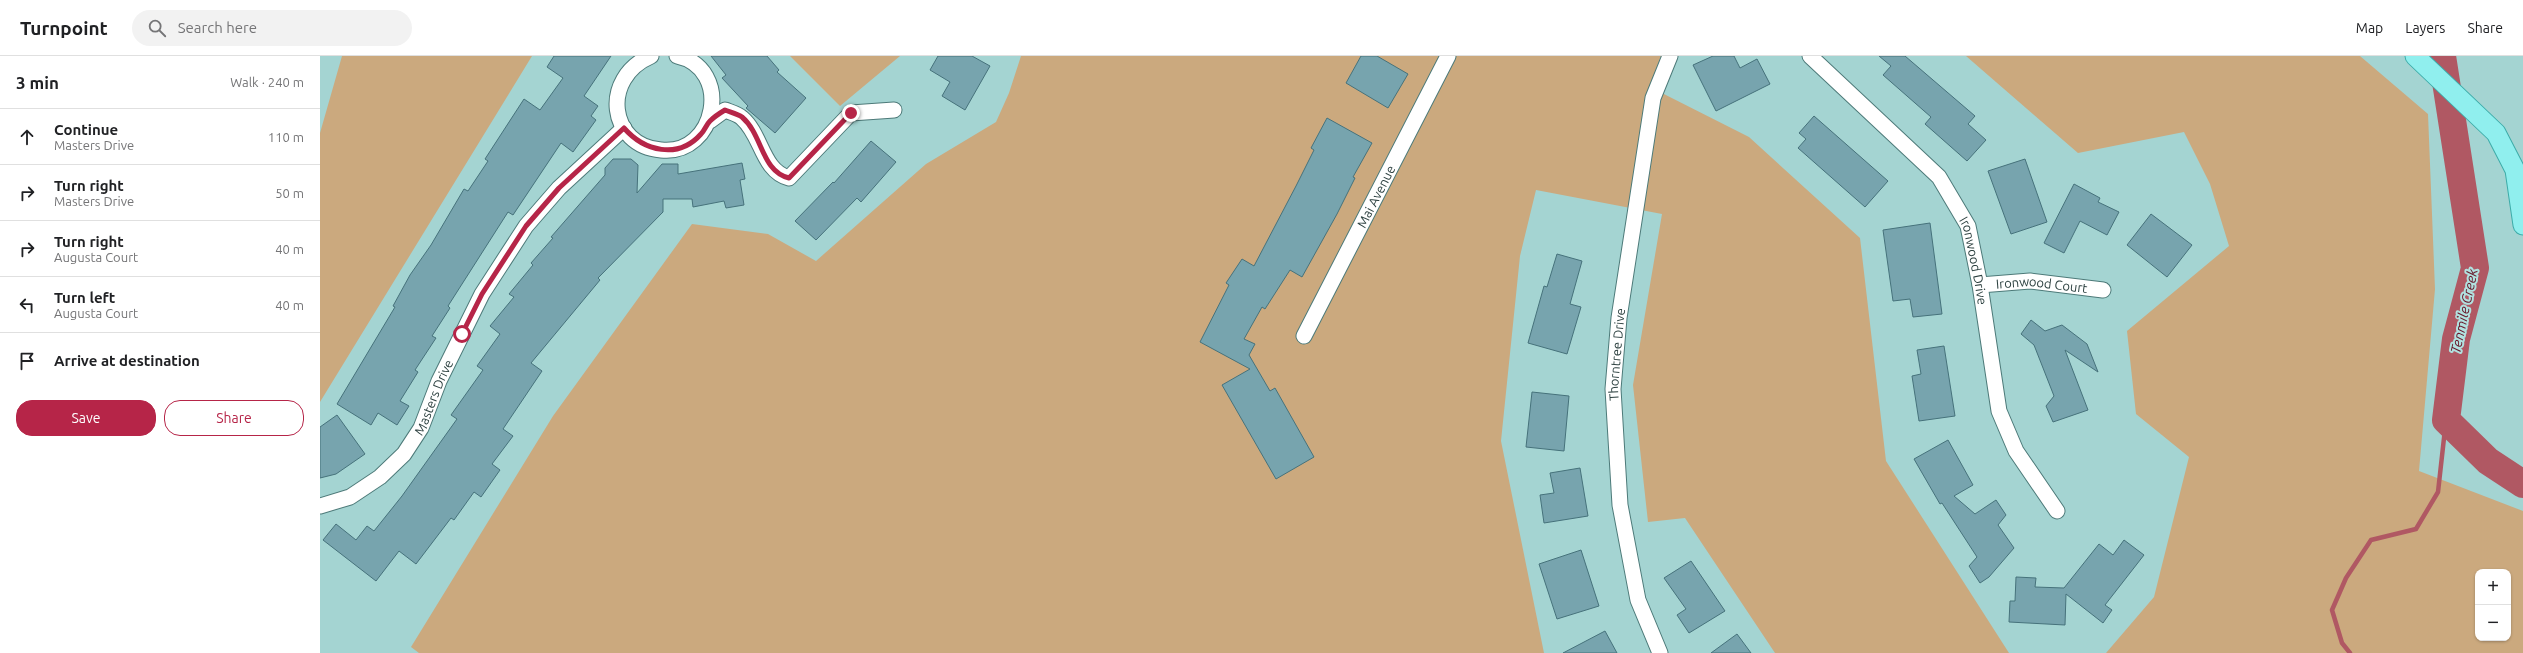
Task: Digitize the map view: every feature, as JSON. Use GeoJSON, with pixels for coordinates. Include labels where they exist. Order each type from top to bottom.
{"type":"FeatureCollection","features":[{"type":"Feature","properties":{"kind":"main road"},"geometry":{"type":"LineString","coordinates":[[2415,56],[2496,133],[2515,170],[2523,224]]}},
{"type":"Feature","properties":{"kind":"street"},"geometry":{"type":"LineString","coordinates":[[651,56],[638,62],[627,71],[620,84],[617,107],[624,128],[634,139],[647,147],[669,150],[690,144],[702,134],[710,121],[713,106],[712,91],[706,77],[696,65],[677,56]]}},
{"type":"Feature","properties":{"kind":"street","name":"Mai Avenue"},"geometry":{"type":"LineString","coordinates":[[1304,336],[1448,56]]}},
{"type":"Feature","properties":{"kind":"street","name":"Thorntree Drive"},"geometry":{"type":"LineString","coordinates":[[1660,653],[1638,600],[1620,506],[1612,389],[1619,318],[1652,106],[1670,56]]}},
{"type":"Feature","properties":{"kind":"street","name":"Ironwood Drive"},"geometry":{"type":"LineString","coordinates":[[1810,56],[1939,177],[1968,226],[1980,285],[1999,411],[2016,451],[2057,511]]}},
{"type":"Feature","properties":{"kind":"street"},"geometry":{"type":"LineString","coordinates":[[710,121],[725,110],[741,116],[762,145],[769,166],[779,175],[789,178],[851,113],[894,110]]}},
{"type":"Feature","properties":{"kind":"street","name":"Masters Drive"},"geometry":{"type":"LineString","coordinates":[[320,506],[350,497],[380,477],[404,454],[421,428],[439,381],[482,294],[526,226],[559,188],[624,128]]}},
{"type":"Feature","properties":{"kind":"street","name":"Ironwood Court"},"geometry":{"type":"LineString","coordinates":[[1980,285],[2030,281],[2103,290]]}},
{"type":"Feature","properties":{"kind":"shaded area"},"geometry":{"type":"Polygon","coordinates":[[[342,56],[532,56],[320,402],[320,133],[342,56]]]}},
{"type":"Feature","properties":{"kind":"shaded area"},"geometry":{"type":"Polygon","coordinates":[[[790,56],[900,56],[840,106],[790,56]]]}},
{"type":"Feature","properties":{"kind":"shaded area"},"geometry":{"type":"Polygon","coordinates":[[[1021,56],[1661,56],[1650,87],[1749,137],[1860,238],[1886,461],[2009,653],[1775,653],[1685,518],[1648,522],[1633,385],[1662,214],[1536,190],[1520,256],[1501,441],[1544,653],[419,653],[411,647],[553,416],[692,224],[768,234],[816,261],[926,164],[996,122],[1009,93],[1021,56]]]}},
{"type":"Feature","properties":{"kind":"shaded area"},"geometry":{"type":"Polygon","coordinates":[[[1966,56],[2360,56],[2428,114],[2435,289],[2419,471],[2523,511],[2523,653],[2106,653],[2154,597],[2189,457],[2136,414],[2127,331],[2229,246],[2210,184],[2184,132],[2078,153],[1966,56]]]}},
{"type":"Feature","properties":{"kind":"building"},"geometry":{"type":"Polygon","coordinates":[[[554,56],[611,56],[584,96],[598,106],[591,116],[596,120],[573,152],[561,143],[513,215],[508,212],[448,306],[450,308],[432,336],[436,338],[415,370],[418,372],[400,401],[409,406],[397,425],[378,413],[371,425],[337,404],[395,307],[393,306],[410,275],[431,245],[464,189],[468,191],[488,161],[485,159],[524,99],[540,110],[563,78],[547,67],[554,56]]]}},
{"type":"Feature","properties":{"kind":"building"},"geometry":{"type":"Polygon","coordinates":[[[711,56],[767,56],[779,70],[777,72],[806,98],[775,133],[746,108],[748,106],[722,78],[726,75],[711,56]]]}},
{"type":"Feature","properties":{"kind":"building"},"geometry":{"type":"Polygon","coordinates":[[[938,56],[972,56],[990,66],[965,110],[942,96],[950,82],[930,70],[938,56]]]}},
{"type":"Feature","properties":{"kind":"building"},"geometry":{"type":"Polygon","coordinates":[[[1361,56],[1377,56],[1408,74],[1388,108],[1346,83],[1361,56]]]}},
{"type":"Feature","properties":{"kind":"building"},"geometry":{"type":"Polygon","coordinates":[[[1713,56],[1734,56],[1740,68],[1757,59],[1770,84],[1716,111],[1693,65],[1713,56]]]}},
{"type":"Feature","properties":{"kind":"building"},"geometry":{"type":"Polygon","coordinates":[[[1879,56],[1905,56],[1975,116],[1968,124],[1986,140],[1967,161],[1925,124],[1931,117],[1883,75],[1891,66],[1879,56]]]}},
{"type":"Feature","properties":{"kind":"building"},"geometry":{"type":"Polygon","coordinates":[[[1814,116],[1888,181],[1865,207],[1798,148],[1806,139],[1799,133],[1814,116]]]}},
{"type":"Feature","properties":{"kind":"building"},"geometry":{"type":"Polygon","coordinates":[[[1327,118],[1372,143],[1353,177],[1355,178],[1337,214],[1302,277],[1290,270],[1265,309],[1262,307],[1244,339],[1255,344],[1249,355],[1270,391],[1275,388],[1314,457],[1276,479],[1222,385],[1250,369],[1200,342],[1229,285],[1226,283],[1242,259],[1254,266],[1314,150],[1311,148],[1327,118]]]}},
{"type":"Feature","properties":{"kind":"building"},"geometry":{"type":"Polygon","coordinates":[[[871,141],[896,162],[861,202],[857,198],[816,240],[795,221],[833,182],[834,183],[871,141]]]}},
{"type":"Feature","properties":{"kind":"building"},"geometry":{"type":"Polygon","coordinates":[[[613,159],[631,159],[638,165],[637,193],[662,164],[678,164],[678,174],[742,163],[745,179],[740,180],[744,205],[726,208],[724,201],[693,207],[692,199],[663,199],[663,212],[598,278],[600,280],[531,363],[542,371],[503,429],[513,436],[492,464],[500,470],[481,497],[474,492],[454,520],[451,518],[416,564],[399,551],[376,581],[323,540],[336,524],[356,540],[367,526],[374,531],[402,496],[457,419],[451,415],[483,370],[477,366],[500,334],[490,326],[514,297],[509,294],[533,265],[531,263],[553,238],[551,237],[605,175],[605,168],[613,159]]]}},
{"type":"Feature","properties":{"kind":"building"},"geometry":{"type":"Polygon","coordinates":[[[2025,159],[2047,222],[2011,234],[1988,171],[2025,159]]]}},
{"type":"Feature","properties":{"kind":"building"},"geometry":{"type":"Polygon","coordinates":[[[2074,184],[2100,198],[2098,202],[2119,212],[2107,235],[2080,221],[2064,253],[2044,243],[2074,184]]]}},
{"type":"Feature","properties":{"kind":"building"},"geometry":{"type":"Polygon","coordinates":[[[2151,214],[2192,245],[2167,277],[2127,245],[2151,214]]]}},
{"type":"Feature","properties":{"kind":"building"},"geometry":{"type":"Polygon","coordinates":[[[1930,223],[1942,314],[1913,317],[1910,299],[1893,301],[1883,230],[1930,223]]]}},
{"type":"Feature","properties":{"kind":"building"},"geometry":{"type":"Polygon","coordinates":[[[1557,254],[1582,261],[1570,304],[1581,307],[1567,354],[1528,343],[1544,286],[1547,287],[1557,254]]]}},
{"type":"Feature","properties":{"kind":"building"},"geometry":{"type":"Polygon","coordinates":[[[2031,320],[2045,331],[2062,325],[2087,344],[2098,372],[2065,350],[2088,410],[2053,422],[2046,406],[2054,396],[2034,345],[2021,334],[2031,320]]]}},
{"type":"Feature","properties":{"kind":"building"},"geometry":{"type":"Polygon","coordinates":[[[1944,346],[1955,416],[1919,421],[1912,376],[1921,374],[1917,350],[1944,346]]]}},
{"type":"Feature","properties":{"kind":"building"},"geometry":{"type":"Polygon","coordinates":[[[1532,392],[1569,396],[1564,451],[1526,447],[1532,392]]]}},
{"type":"Feature","properties":{"kind":"building"},"geometry":{"type":"Polygon","coordinates":[[[337,415],[365,454],[336,474],[320,478],[320,427],[337,415]]]}},
{"type":"Feature","properties":{"kind":"building"},"geometry":{"type":"Polygon","coordinates":[[[1948,440],[1973,485],[1954,496],[1975,514],[1996,500],[2006,515],[1998,525],[2014,548],[1989,577],[1980,583],[1969,566],[1977,557],[1942,503],[1940,504],[1914,459],[1948,440]]]}},
{"type":"Feature","properties":{"kind":"building"},"geometry":{"type":"Polygon","coordinates":[[[1580,468],[1588,516],[1544,523],[1540,495],[1554,493],[1550,473],[1580,468]]]}},
{"type":"Feature","properties":{"kind":"building"},"geometry":{"type":"Polygon","coordinates":[[[2124,540],[2144,555],[2105,605],[2112,610],[2103,623],[2066,594],[2065,625],[2009,622],[2010,601],[2015,601],[2016,577],[2036,578],[2035,587],[2064,588],[2099,544],[2113,555],[2124,540]]]}},
{"type":"Feature","properties":{"kind":"building"},"geometry":{"type":"Polygon","coordinates":[[[1581,550],[1599,606],[1557,619],[1539,564],[1581,550]]]}},
{"type":"Feature","properties":{"kind":"building"},"geometry":{"type":"Polygon","coordinates":[[[1691,561],[1725,611],[1689,633],[1677,615],[1686,609],[1664,578],[1691,561]]]}},
{"type":"Feature","properties":{"kind":"building"},"geometry":{"type":"Polygon","coordinates":[[[1605,631],[1617,653],[1563,653],[1605,631]]]}},
{"type":"Feature","properties":{"kind":"building"},"geometry":{"type":"Polygon","coordinates":[[[1737,634],[1751,653],[1711,653],[1737,634]]]}},
{"type":"Feature","properties":{"kind":"waterway","name":"Tenmile Creek"},"geometry":{"type":"LineString","coordinates":[[2442,56],[2475,268],[2456,339],[2446,420],[2488,461],[2523,484]]}},
{"type":"Feature","properties":{"kind":"waterway"},"geometry":{"type":"LineString","coordinates":[[2350,653],[2342,643],[2332,610],[2346,578],[2371,540],[2416,529],[2438,492],[2446,420]]}},
{"type":"Feature","properties":{"kind":"route"},"geometry":{"type":"LineString","coordinates":[[462,334],[482,294],[526,226],[559,188],[624,128],[634,139],[647,147],[661,150],[676,149],[690,144],[702,134],[710,121],[725,110],[741,116],[751,127],[762,145],[769,166],[779,175],[789,178],[836,126],[851,113]]}}]}
